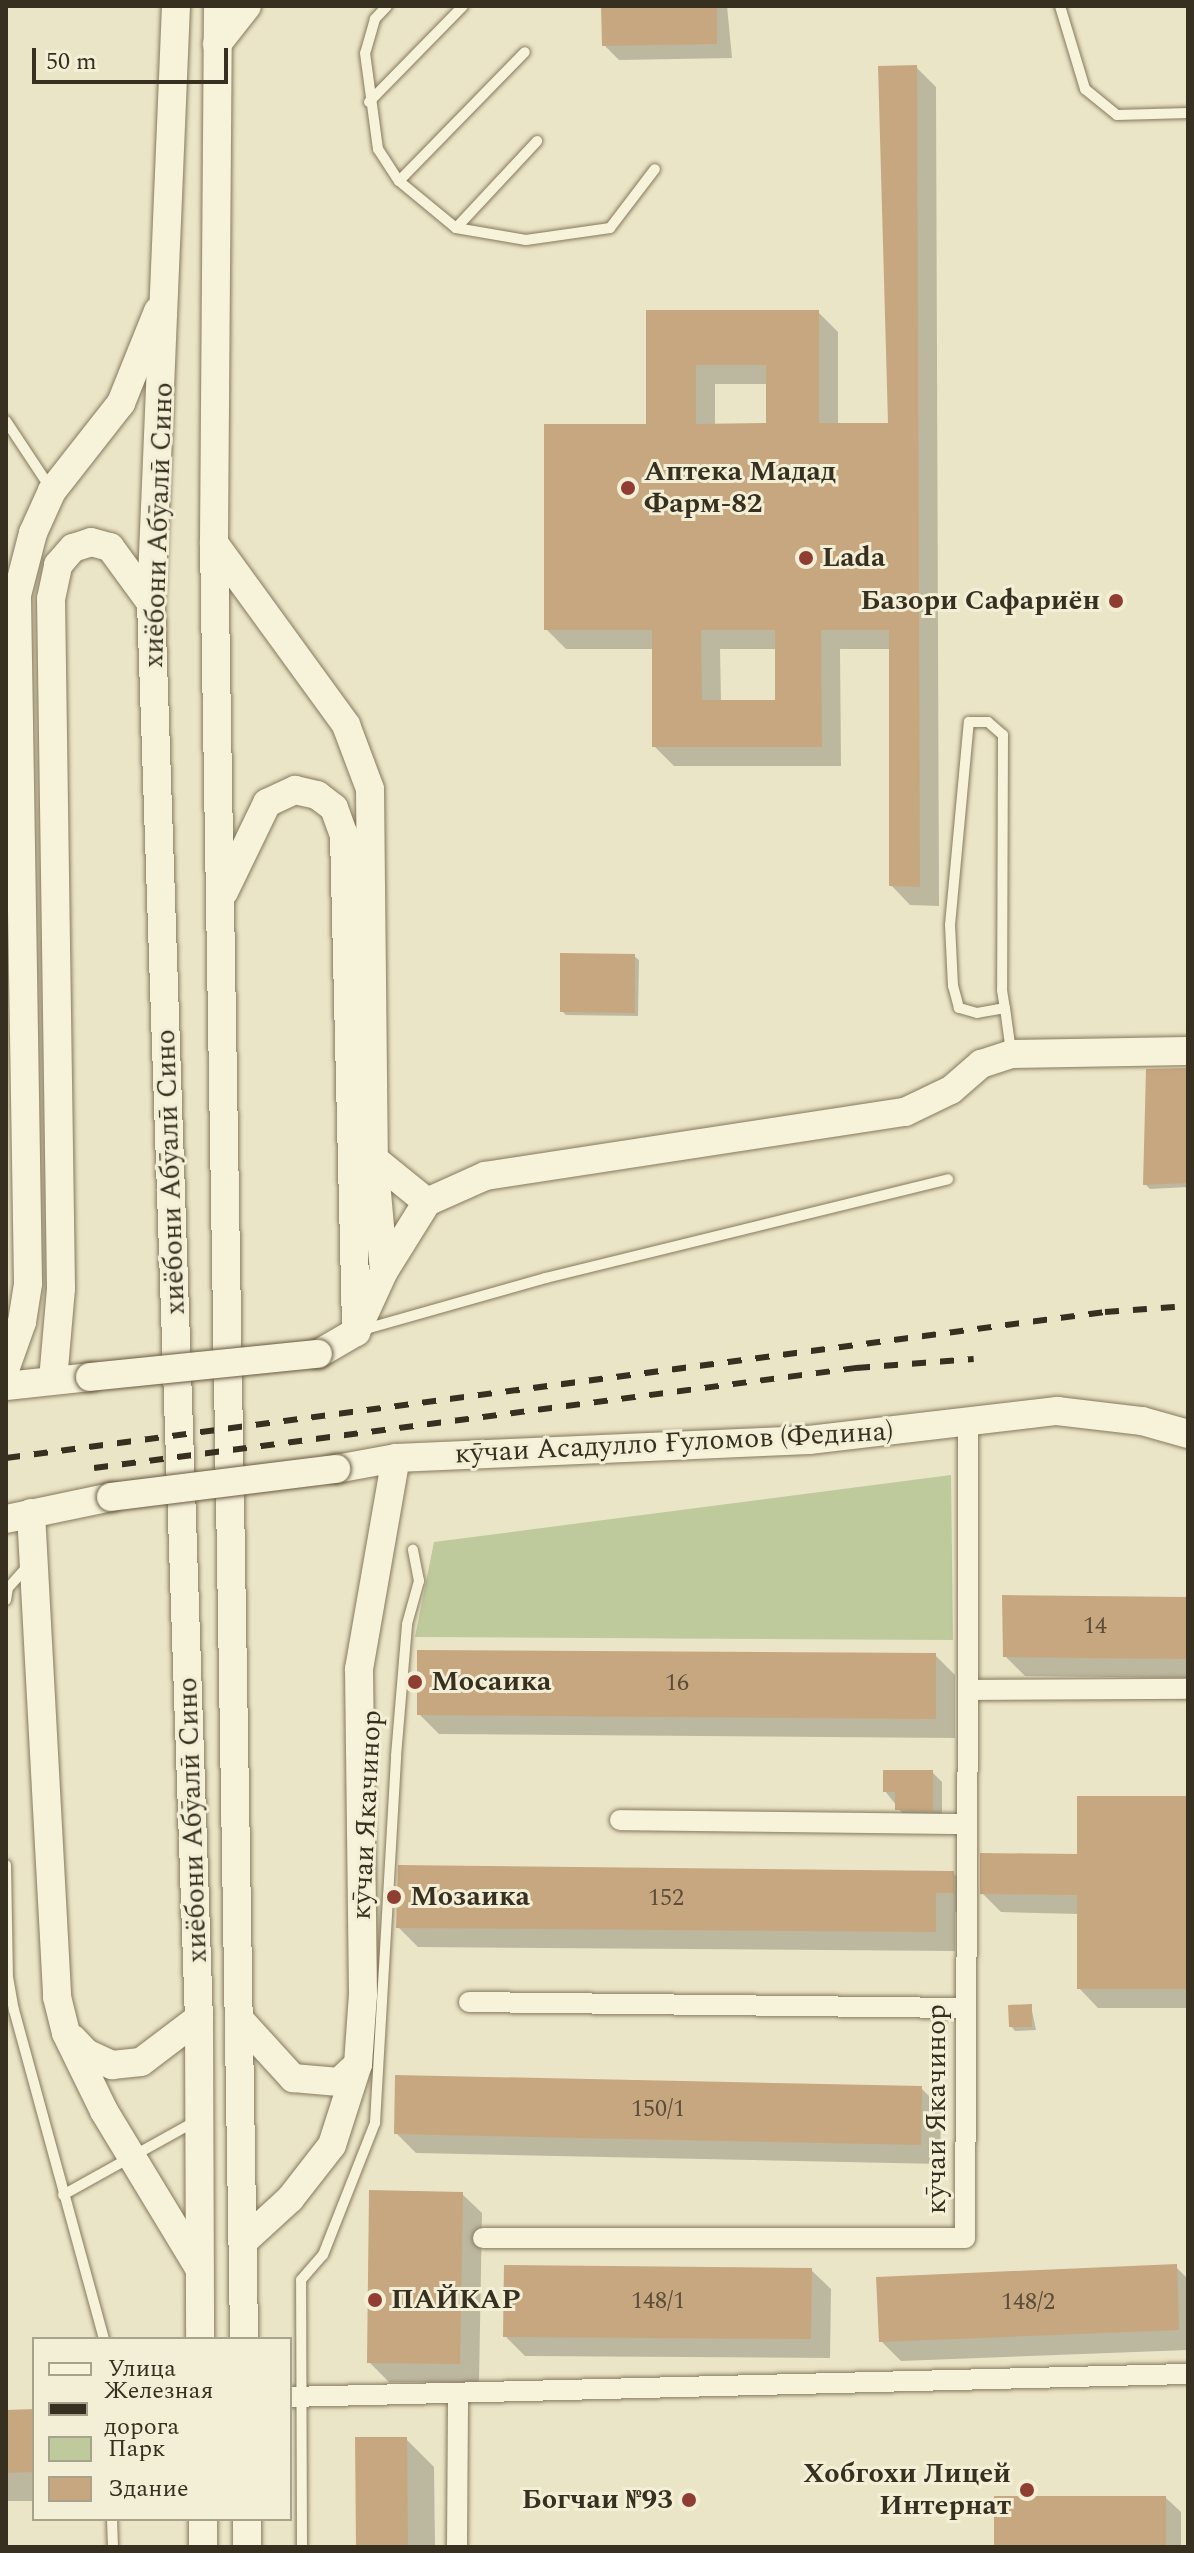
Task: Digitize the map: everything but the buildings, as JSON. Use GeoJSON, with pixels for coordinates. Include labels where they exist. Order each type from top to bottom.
{"type":"FeatureCollection","features":[{"type":"Feature","properties":{"kind":"main road"},"geometry":{"type":"LineString","coordinates":[[152,6],[176,20]]}},
{"type":"Feature","properties":{"kind":"main road","name":"хиёбони Абӯалӣ Сино"},"geometry":{"type":"LineString","coordinates":[[218,6],[214,543],[244,2337]]}},
{"type":"Feature","properties":{"kind":"main road"},"geometry":{"type":"LineString","coordinates":[[217,44],[247,6]]}},
{"type":"Feature","properties":{"kind":"main road","name":"хиёбони Абӯалӣ Сино"},"geometry":{"type":"LineString","coordinates":[[176,20],[167,288],[151,603],[199,2018],[200,2337]]}},
{"type":"Feature","properties":{"kind":"main road"},"geometry":{"type":"LineString","coordinates":[[6,1367],[22,1322],[28,1283],[17,595],[33,533],[52,491],[121,403],[167,288]]}},
{"type":"Feature","properties":{"kind":"main road"},"geometry":{"type":"LineString","coordinates":[[214,543],[346,725],[370,789],[374,1159],[384,1271]]}},
{"type":"Feature","properties":{"kind":"main road"},"geometry":{"type":"LineString","coordinates":[[53,1380],[61,1288],[51,599],[58,565],[82,545],[110,547],[151,603]]}},
{"type":"Feature","properties":{"kind":"main road"},"geometry":{"type":"LineString","coordinates":[[220,899],[267,803],[295,790],[317,795],[334,808],[344,835],[356,1332]]}},
{"type":"Feature","properties":{"kind":"main road"},"geometry":{"type":"LineString","coordinates":[[6,1386],[318,1354],[356,1332],[384,1271],[427,1202],[485,1176],[905,1112],[951,1090],[981,1064],[1012,1054],[1188,1051]]}},
{"type":"Feature","properties":{"kind":"main road"},"geometry":{"type":"LineString","coordinates":[[374,1159],[427,1202]]}},
{"type":"Feature","properties":{"kind":"main road","name":"кӯчаи Асадулло Ғуломов (Федина)"},"geometry":{"type":"LineString","coordinates":[[19,1516],[111,1497],[336,1469],[396,1458],[809,1440],[1057,1411],[1142,1421],[1188,1434]]}},
{"type":"Feature","properties":{"kind":"main road"},"geometry":{"type":"LineString","coordinates":[[243,2242],[290,2199],[332,2145],[358,2064],[363,1995],[359,1669],[396,1458]]}},
{"type":"Feature","properties":{"kind":"main road"},"geometry":{"type":"LineString","coordinates":[[19,1516],[34,1561],[57,1997],[66,2033],[132,2158],[199,2268]]}},
{"type":"Feature","properties":{"kind":"main road"},"geometry":{"type":"LineString","coordinates":[[66,2033],[86,2053],[112,2065],[141,2062],[199,2018]]}},
{"type":"Feature","properties":{"kind":"main road"},"geometry":{"type":"LineString","coordinates":[[240,2020],[293,2078],[339,2082],[358,2064]]}},
{"type":"Feature","properties":{"kind":"main road"},"geometry":{"type":"LineString","coordinates":[[203,2521],[203,2547]]}},
{"type":"Feature","properties":{"kind":"main road"},"geometry":{"type":"LineString","coordinates":[[247,2521],[247,2547]]}},
{"type":"Feature","properties":{"kind":"street","name":"кӯчаи Якачинор"},"geometry":{"type":"LineString","coordinates":[[483,2238],[965,2238],[968,1421]]}},
{"type":"Feature","properties":{"kind":"street"},"geometry":{"type":"LineString","coordinates":[[968,1690],[1188,1689]]}},
{"type":"Feature","properties":{"kind":"street"},"geometry":{"type":"LineString","coordinates":[[620,1820],[967,1824]]}},
{"type":"Feature","properties":{"kind":"street"},"geometry":{"type":"LineString","coordinates":[[469,2002],[966,2008]]}},
{"type":"Feature","properties":{"kind":"street"},"geometry":{"type":"LineString","coordinates":[[295,2398],[1188,2374]]}},
{"type":"Feature","properties":{"kind":"street"},"geometry":{"type":"LineString","coordinates":[[457,2547],[458,2396]]}},
{"type":"Feature","properties":{"kind":"lane"},"geometry":{"type":"LineString","coordinates":[[387,6],[375,19],[365,53],[369,102],[378,149],[399,181],[456,228],[526,240],[610,228],[655,169]]}},
{"type":"Feature","properties":{"kind":"lane"},"geometry":{"type":"LineString","coordinates":[[369,102],[463,6]]}},
{"type":"Feature","properties":{"kind":"lane"},"geometry":{"type":"LineString","coordinates":[[1060,6],[1085,89],[1117,115],[1188,113]]}},
{"type":"Feature","properties":{"kind":"lane"},"geometry":{"type":"LineString","coordinates":[[399,181],[525,52]]}},
{"type":"Feature","properties":{"kind":"lane"},"geometry":{"type":"LineString","coordinates":[[456,228],[537,141]]}},
{"type":"Feature","properties":{"kind":"lane"},"geometry":{"type":"LineString","coordinates":[[6,421],[52,491]]}},
{"type":"Feature","properties":{"kind":"lane"},"geometry":{"type":"LineString","coordinates":[[1005,1008],[977,1013],[959,1008],[953,986],[950,925],[969,722],[988,722],[1003,735],[1005,1008],[1012,1054]]}},
{"type":"Feature","properties":{"kind":"lane"},"geometry":{"type":"LineString","coordinates":[[356,1332],[546,1278],[948,1179]]}},
{"type":"Feature","properties":{"kind":"lane","name":"кӯчаи Якачинор"},"geometry":{"type":"LineString","coordinates":[[302,2547],[295,2398],[301,2280],[323,2255],[375,2123],[396,1756],[407,1624],[419,1581],[413,1550]]}},
{"type":"Feature","properties":{"kind":"lane"},"geometry":{"type":"LineString","coordinates":[[6,1600],[8,1588],[34,1561]]}},
{"type":"Feature","properties":{"kind":"lane"},"geometry":{"type":"LineString","coordinates":[[6,1865],[10,2010],[103,2337]]}},
{"type":"Feature","properties":{"kind":"lane"},"geometry":{"type":"LineString","coordinates":[[63,2195],[199,2119]]}},
{"type":"Feature","properties":{"kind":"lane"},"geometry":{"type":"LineString","coordinates":[[112,2521],[113,2547]]}},
{"type":"Feature","properties":{"kind":"green space"},"geometry":{"type":"Polygon","coordinates":[[[951,1475],[953,1640],[415,1637],[434,1542],[951,1475]]]}},
{"type":"Feature","properties":{"kind":"railway"},"geometry":{"type":"LineString","coordinates":[[6,1458],[1105,1312],[1188,1306]]}},
{"type":"Feature","properties":{"kind":"railway"},"geometry":{"type":"LineString","coordinates":[[94,1468],[856,1368],[974,1359]]}},
{"type":"Feature","properties":{"kind":"place","name":"Аптека Мадад Фарм-82"},"geometry":{"type":"Point","coordinates":[628,488]}},
{"type":"Feature","properties":{"kind":"place","name":"Lada"},"geometry":{"type":"Point","coordinates":[806,558]}},
{"type":"Feature","properties":{"kind":"place","name":"Базори Сафариён"},"geometry":{"type":"Point","coordinates":[1116,601]}},
{"type":"Feature","properties":{"kind":"place","name":"Мосаика"},"geometry":{"type":"Point","coordinates":[415,1682]}},
{"type":"Feature","properties":{"kind":"place","name":"Мозаика"},"geometry":{"type":"Point","coordinates":[394,1897]}},
{"type":"Feature","properties":{"kind":"place","name":"ПАЙКАР"},"geometry":{"type":"Point","coordinates":[375,2300]}},
{"type":"Feature","properties":{"kind":"place","name":"Хобгохи Лицей Интернат"},"geometry":{"type":"Point","coordinates":[1027,2490]}},
{"type":"Feature","properties":{"kind":"place","name":"Богчаи №93"},"geometry":{"type":"Point","coordinates":[689,2500]}}]}
